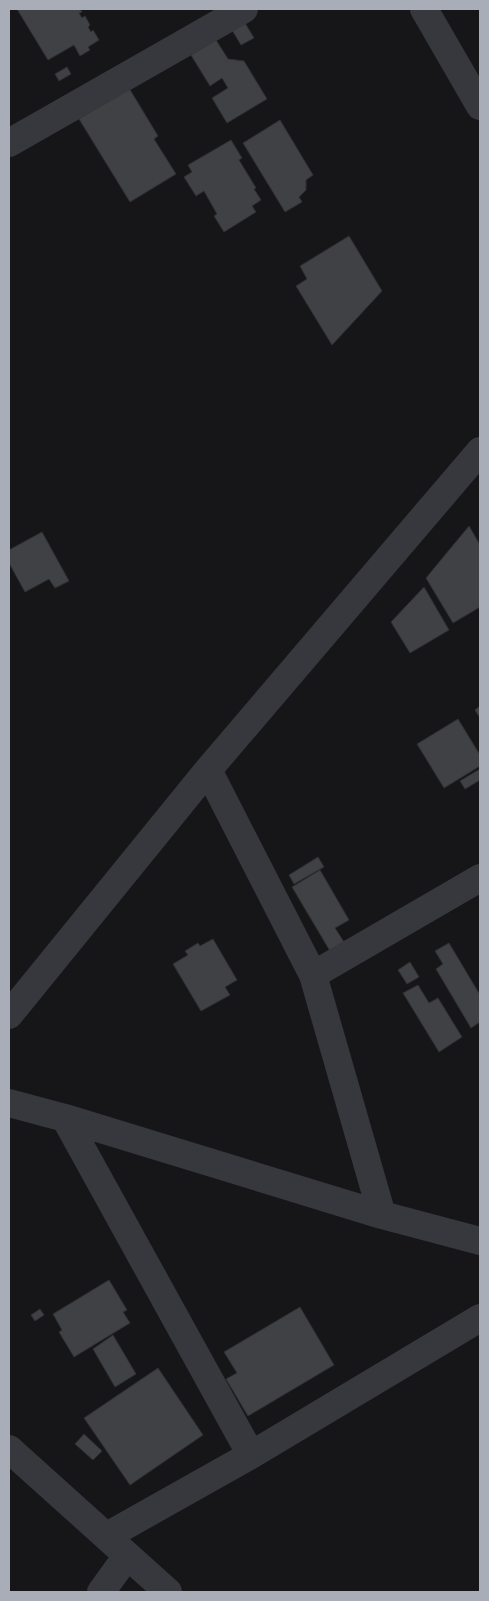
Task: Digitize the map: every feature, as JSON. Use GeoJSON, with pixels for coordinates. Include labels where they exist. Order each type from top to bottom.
{"type":"FeatureCollection","features":[{"type":"Feature","properties":{"kind":"street"},"geometry":{"type":"LineString","coordinates":[[9,143],[244,9]]}},
{"type":"Feature","properties":{"kind":"street"},"geometry":{"type":"LineString","coordinates":[[424,9],[480,106]]}},
{"type":"Feature","properties":{"kind":"street"},"geometry":{"type":"LineString","coordinates":[[9,1015],[208,770],[480,451]]}},
{"type":"Feature","properties":{"kind":"street"},"geometry":{"type":"LineString","coordinates":[[208,770],[313,975],[382,1215]]}},
{"type":"Feature","properties":{"kind":"street"},"geometry":{"type":"LineString","coordinates":[[313,975],[480,878]]}},
{"type":"Feature","properties":{"kind":"street"},"geometry":{"type":"LineString","coordinates":[[9,1103],[65,1118],[382,1215],[480,1241]]}},
{"type":"Feature","properties":{"kind":"street"},"geometry":{"type":"LineString","coordinates":[[65,1118],[251,1455]]}},
{"type":"Feature","properties":{"kind":"street"},"geometry":{"type":"LineString","coordinates":[[107,1536],[251,1455],[480,1318]]}},
{"type":"Feature","properties":{"kind":"street"},"geometry":{"type":"LineString","coordinates":[[9,1449],[168,1592]]}},
{"type":"Feature","properties":{"kind":"street"},"geometry":{"type":"LineString","coordinates":[[101,1592],[127,1556]]}},
{"type":"Feature","properties":{"kind":"building"},"geometry":{"type":"Polygon","coordinates":[[[17,9],[80,9],[82,12],[79,13],[82,18],[85,16],[90,25],[88,27],[91,32],[93,30],[99,40],[88,47],[90,50],[80,56],[74,45],[48,60],[17,9]]]}},
{"type":"Feature","properties":{"kind":"building"},"geometry":{"type":"Polygon","coordinates":[[[245,23],[254,38],[241,45],[232,30],[245,23]]]}},
{"type":"Feature","properties":{"kind":"building"},"geometry":{"type":"Polygon","coordinates":[[[216,40],[228,59],[244,61],[267,99],[227,123],[212,98],[228,88],[222,78],[210,86],[191,55],[216,40]]]}},
{"type":"Feature","properties":{"kind":"building"},"geometry":{"type":"Polygon","coordinates":[[[67,67],[71,74],[59,81],[55,74],[67,67]]]}},
{"type":"Feature","properties":{"kind":"building"},"geometry":{"type":"Polygon","coordinates":[[[129,88],[158,136],[154,139],[176,174],[130,202],[79,119],[129,88]]]}},
{"type":"Feature","properties":{"kind":"building"},"geometry":{"type":"Polygon","coordinates":[[[280,120],[313,175],[306,180],[306,190],[299,197],[302,202],[285,212],[243,143],[280,120]]]}},
{"type":"Feature","properties":{"kind":"building"},"geometry":{"type":"Polygon","coordinates":[[[231,140],[242,158],[239,160],[261,200],[252,206],[256,212],[224,232],[214,216],[217,214],[204,191],[196,196],[184,177],[192,172],[188,165],[231,140]]]}},
{"type":"Feature","properties":{"kind":"building"},"geometry":{"type":"Polygon","coordinates":[[[349,236],[382,291],[332,345],[296,286],[307,279],[300,266],[349,236]]]}},
{"type":"Feature","properties":{"kind":"building"},"geometry":{"type":"Polygon","coordinates":[[[469,526],[480,545],[480,607],[453,623],[426,578],[469,526]]]}},
{"type":"Feature","properties":{"kind":"building"},"geometry":{"type":"Polygon","coordinates":[[[42,532],[69,581],[55,588],[49,579],[25,592],[9,563],[9,550],[42,532]]]}},
{"type":"Feature","properties":{"kind":"building"},"geometry":{"type":"Polygon","coordinates":[[[424,587],[449,630],[410,653],[391,622],[424,587]]]}},
{"type":"Feature","properties":{"kind":"building"},"geometry":{"type":"Polygon","coordinates":[[[480,706],[480,718],[475,710],[480,706]]]}},
{"type":"Feature","properties":{"kind":"building"},"geometry":{"type":"Polygon","coordinates":[[[458,719],[480,755],[480,766],[444,788],[417,744],[458,719]]]}},
{"type":"Feature","properties":{"kind":"building"},"geometry":{"type":"Polygon","coordinates":[[[480,769],[480,780],[465,789],[460,781],[480,769]]]}},
{"type":"Feature","properties":{"kind":"building"},"geometry":{"type":"Polygon","coordinates":[[[318,857],[324,867],[294,884],[289,875],[318,857]]]}},
{"type":"Feature","properties":{"kind":"building"},"geometry":{"type":"Polygon","coordinates":[[[320,870],[349,920],[335,928],[344,942],[330,951],[292,887],[320,870]]]}},
{"type":"Feature","properties":{"kind":"building"},"geometry":{"type":"Polygon","coordinates":[[[213,939],[237,980],[225,987],[230,995],[201,1011],[173,964],[188,955],[185,951],[198,943],[200,946],[213,939]]]}},
{"type":"Feature","properties":{"kind":"building"},"geometry":{"type":"Polygon","coordinates":[[[449,943],[480,995],[480,1022],[471,1028],[436,969],[443,964],[435,951],[449,943]]]}},
{"type":"Feature","properties":{"kind":"building"},"geometry":{"type":"Polygon","coordinates":[[[410,962],[419,977],[407,984],[398,970],[410,962]]]}},
{"type":"Feature","properties":{"kind":"building"},"geometry":{"type":"Polygon","coordinates":[[[418,985],[429,1003],[438,998],[462,1037],[439,1052],[403,993],[418,985]]]}},
{"type":"Feature","properties":{"kind":"building"},"geometry":{"type":"Polygon","coordinates":[[[109,1280],[127,1310],[123,1312],[130,1323],[74,1357],[59,1332],[62,1330],[53,1314],[109,1280]]]}},
{"type":"Feature","properties":{"kind":"building"},"geometry":{"type":"Polygon","coordinates":[[[300,1307],[334,1365],[248,1416],[226,1379],[237,1373],[224,1352],[300,1307]]]}},
{"type":"Feature","properties":{"kind":"building"},"geometry":{"type":"Polygon","coordinates":[[[40,1309],[44,1315],[35,1321],[31,1315],[40,1309]]]}},
{"type":"Feature","properties":{"kind":"building"},"geometry":{"type":"Polygon","coordinates":[[[113,1335],[136,1374],[115,1387],[93,1349],[113,1335]]]}},
{"type":"Feature","properties":{"kind":"building"},"geometry":{"type":"Polygon","coordinates":[[[158,1368],[203,1435],[130,1485],[84,1418],[158,1368]]]}},
{"type":"Feature","properties":{"kind":"building"},"geometry":{"type":"Polygon","coordinates":[[[84,1434],[102,1451],[93,1460],[75,1444],[84,1434]]]}}]}
